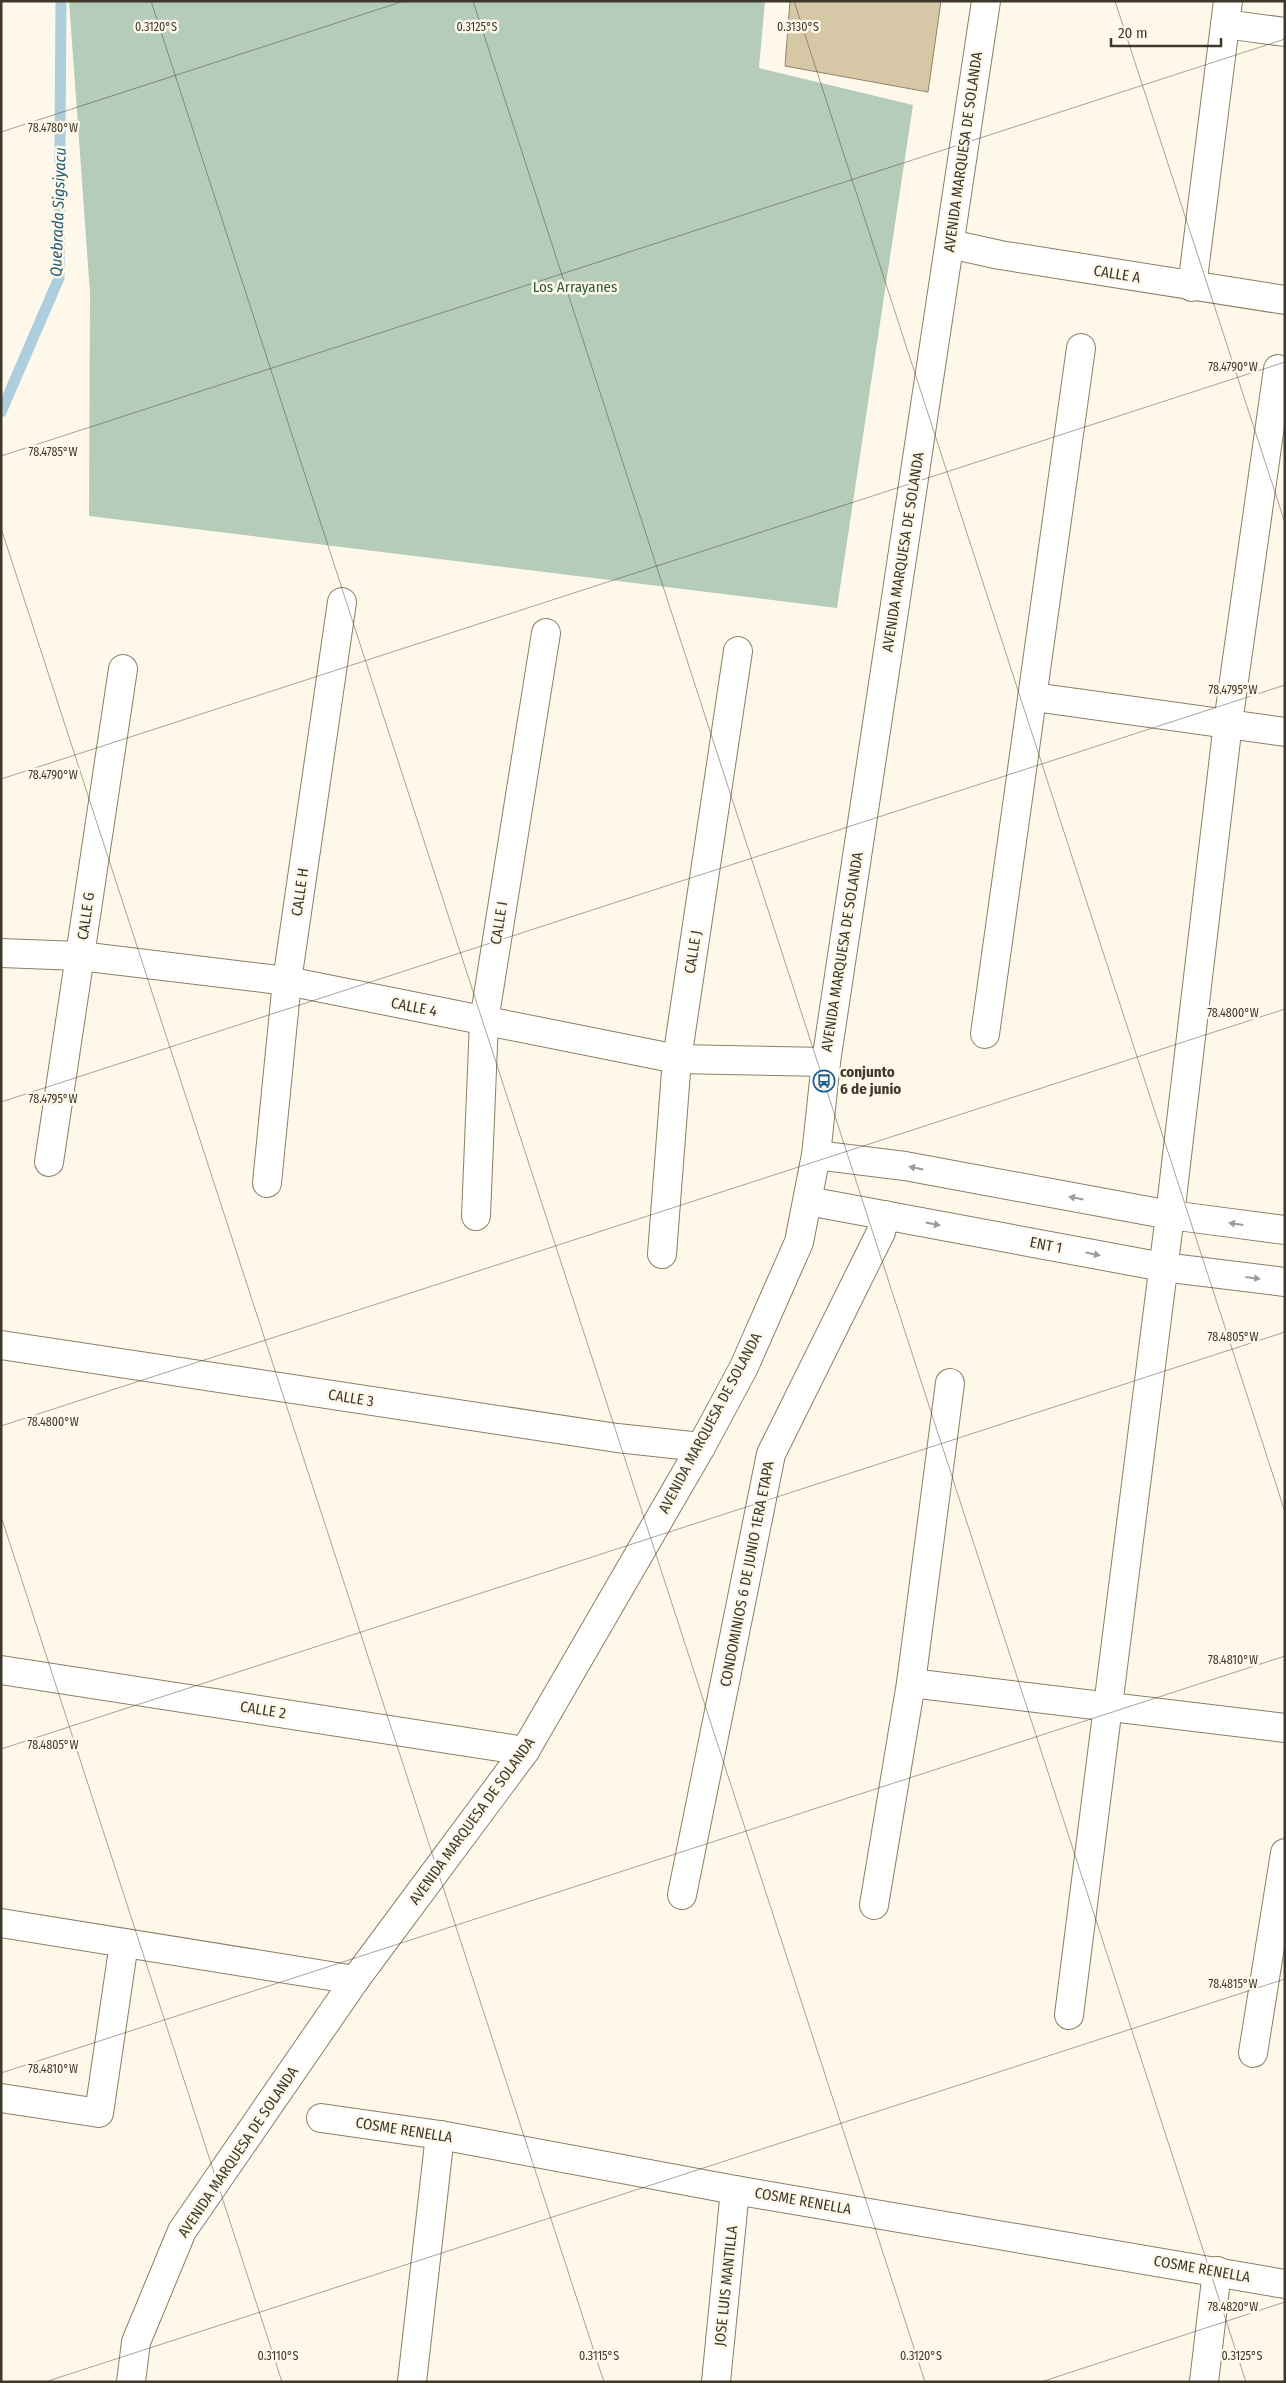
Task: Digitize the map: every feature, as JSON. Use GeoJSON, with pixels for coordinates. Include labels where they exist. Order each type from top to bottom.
{"type":"FeatureCollection","features":[{"type":"Feature","properties":{"kind":"street","name":"AVENIDA MARQUESA DE SOLANDA"},"geometry":{"type":"LineString","coordinates":[[131,2382],[136,2342],[182,2231],[355,1980],[525,1751],[701,1448],[744,1367],[799,1242],[816,1155],[826,1062],[986,1]]}},
{"type":"Feature","properties":{"kind":"street"},"geometry":{"type":"LineString","coordinates":[[1192,287],[1227,12],[1285,32]]}},
{"type":"Feature","properties":{"kind":"street","name":"CALLE A"},"geometry":{"type":"LineString","coordinates":[[950,244],[1000,255],[1192,287],[1285,300]]}},
{"type":"Feature","properties":{"kind":"street"},"geometry":{"type":"LineString","coordinates":[[985,1034],[1034,697],[1081,348]]}},
{"type":"Feature","properties":{"kind":"street"},"geometry":{"type":"LineString","coordinates":[[1069,2015],[1170,1215],[1228,723],[1278,369]]}},
{"type":"Feature","properties":{"kind":"street","name":"CALLE H"},"geometry":{"type":"LineString","coordinates":[[267,1183],[287,981],[342,602]]}},
{"type":"Feature","properties":{"kind":"street","name":"CALLE I"},"geometry":{"type":"LineString","coordinates":[[476,1216],[484,1021],[546,633]]}},
{"type":"Feature","properties":{"kind":"street","name":"CALLE J"},"geometry":{"type":"LineString","coordinates":[[662,1254],[677,1059],[738,651]]}},
{"type":"Feature","properties":{"kind":"street","name":"CALLE G"},"geometry":{"type":"LineString","coordinates":[[49,1162],[123,669]]}},
{"type":"Feature","properties":{"kind":"street"},"geometry":{"type":"LineString","coordinates":[[1034,697],[1285,732]]}},
{"type":"Feature","properties":{"kind":"street","name":"CALLE 4"},"geometry":{"type":"LineString","coordinates":[[1,953],[80,956],[287,981],[677,1059],[826,1062]]}},
{"type":"Feature","properties":{"kind":"street"},"geometry":{"type":"LineString","coordinates":[[816,1155],[905,1166],[1170,1215],[1285,1230]]}},
{"type":"Feature","properties":{"kind":"street","name":"ENT 1"},"geometry":{"type":"LineString","coordinates":[[808,1201],[1163,1267],[1285,1282]]}},
{"type":"Feature","properties":{"kind":"street","name":"CONDOMINIOS 6 DE JUNIO 1ERA ETAPA"},"geometry":{"type":"LineString","coordinates":[[682,1895],[771,1454],[881,1232],[885,1215]]}},
{"type":"Feature","properties":{"kind":"street","name":"CALLE 3"},"geometry":{"type":"LineString","coordinates":[[1,1345],[597,1435],[701,1448]]}},
{"type":"Feature","properties":{"kind":"street"},"geometry":{"type":"LineString","coordinates":[[874,1905],[911,1683],[950,1383]]}},
{"type":"Feature","properties":{"kind":"street","name":"CALLE 2"},"geometry":{"type":"LineString","coordinates":[[1,1670],[525,1751]]}},
{"type":"Feature","properties":{"kind":"street"},"geometry":{"type":"LineString","coordinates":[[911,1683],[1285,1728]]}},
{"type":"Feature","properties":{"kind":"street"},"geometry":{"type":"LineString","coordinates":[[1253,2053],[1285,1853]]}},
{"type":"Feature","properties":{"kind":"street"},"geometry":{"type":"LineString","coordinates":[[1,1923],[355,1980]]}},
{"type":"Feature","properties":{"kind":"street"},"geometry":{"type":"LineString","coordinates":[[1,2098],[99,2113],[124,1943]]}},
{"type":"Feature","properties":{"kind":"street","name":"COSME RENELLA"},"geometry":{"type":"LineString","coordinates":[[321,2118],[440,2134],[735,2190],[1285,2284]]}},
{"type":"Feature","properties":{"kind":"street"},"geometry":{"type":"LineString","coordinates":[[412,2382],[440,2134]]}},
{"type":"Feature","properties":{"kind":"street","name":"JOSE LUIS MANTILLA"},"geometry":{"type":"LineString","coordinates":[[716,2382],[735,2190]]}},
{"type":"Feature","properties":{"kind":"street"},"geometry":{"type":"LineString","coordinates":[[1204,2382],[1217,2271]]}},
{"type":"Feature","properties":{"kind":"green space","name":"Los Arrayanes"},"geometry":{"type":"Polygon","coordinates":[[[69,1],[765,1],[759,68],[913,105],[837,608],[89,516],[90,293],[69,1]]]}},
{"type":"Feature","properties":{"kind":"building"},"geometry":{"type":"Polygon","coordinates":[[[790,1],[941,1],[928,92],[785,66],[790,1]]]}},
{"type":"Feature","properties":{"kind":"waterway","name":"Quebrada Sigsiyacu"},"geometry":{"type":"LineString","coordinates":[[1,412],[59,278],[61,1]]}},
{"type":"Feature","properties":{"kind":"place","name":"conjunto 6 de junio"},"geometry":{"type":"Point","coordinates":[824,1081]}}]}
